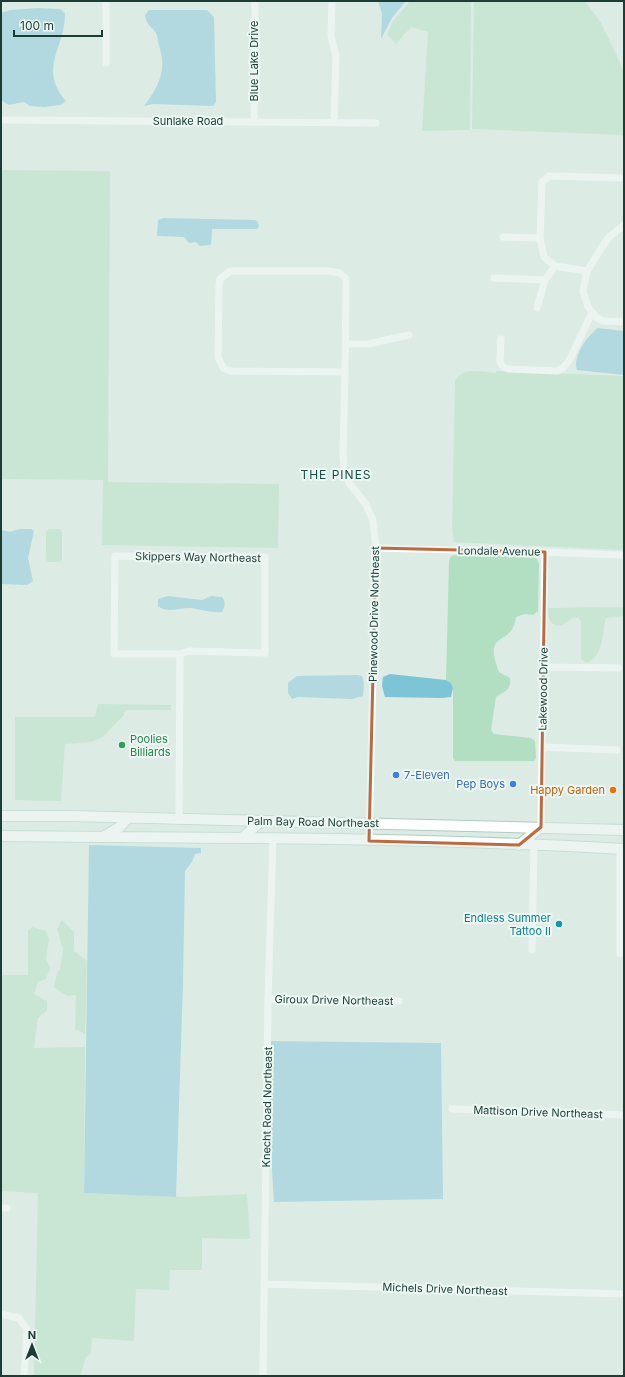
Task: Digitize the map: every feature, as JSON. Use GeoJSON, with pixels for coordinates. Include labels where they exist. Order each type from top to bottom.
{"type":"FeatureCollection","features":[{"type":"Feature","properties":{"kind":"main road","name":"Palm Bay Road Northeast"},"geometry":{"type":"LineString","coordinates":[[1,816],[369,823],[624,830]]}},
{"type":"Feature","properties":{"kind":"main road"},"geometry":{"type":"LineString","coordinates":[[103,837],[120,827],[128,818]]}},
{"type":"Feature","properties":{"kind":"main road"},"geometry":{"type":"LineString","coordinates":[[242,838],[261,821]]}},
{"type":"Feature","properties":{"kind":"main road"},"geometry":{"type":"LineString","coordinates":[[519,845],[546,827]]}},
{"type":"Feature","properties":{"kind":"main road"},"geometry":{"type":"LineString","coordinates":[[534,845],[546,827]]}},
{"type":"Feature","properties":{"kind":"main road","name":"Palm Bay Road Northeast"},"geometry":{"type":"LineString","coordinates":[[1,836],[273,838],[534,845],[622,849]]}},
{"type":"Feature","properties":{"kind":"street"},"geometry":{"type":"LineString","coordinates":[[106,1],[106,63]]}},
{"type":"Feature","properties":{"kind":"street","name":"Blue Lake Drive"},"geometry":{"type":"LineString","coordinates":[[254,122],[255,1]]}},
{"type":"Feature","properties":{"kind":"street"},"geometry":{"type":"LineString","coordinates":[[332,1],[331,36],[336,56],[334,122]]}},
{"type":"Feature","properties":{"kind":"street","name":"Sunlake Road"},"geometry":{"type":"LineString","coordinates":[[1,120],[376,122]]}},
{"type":"Feature","properties":{"kind":"street"},"geometry":{"type":"LineString","coordinates":[[587,271],[555,266],[544,257],[540,238],[542,182],[546,177],[624,178]]}},
{"type":"Feature","properties":{"kind":"street"},"geometry":{"type":"LineString","coordinates":[[624,225],[608,238],[587,271],[583,291],[584,299],[592,312],[603,321],[624,322]]}},
{"type":"Feature","properties":{"kind":"street"},"geometry":{"type":"LineString","coordinates":[[503,237],[540,238]]}},
{"type":"Feature","properties":{"kind":"street"},"geometry":{"type":"LineString","coordinates":[[537,308],[545,280],[555,266]]}},
{"type":"Feature","properties":{"kind":"street","name":"Pinewood Drive Northeast"},"geometry":{"type":"LineString","coordinates":[[345,372],[231,371],[223,368],[218,357],[220,280],[230,271],[328,271],[340,274],[346,279],[344,468],[349,483],[365,503],[373,520],[376,548],[369,823],[370,841]]}},
{"type":"Feature","properties":{"kind":"street"},"geometry":{"type":"LineString","coordinates":[[494,278],[545,280]]}},
{"type":"Feature","properties":{"kind":"street"},"geometry":{"type":"LineString","coordinates":[[501,339],[500,362],[506,369],[557,371],[564,368],[569,361],[592,312]]}},
{"type":"Feature","properties":{"kind":"street"},"geometry":{"type":"LineString","coordinates":[[346,344],[368,344],[408,335]]}},
{"type":"Feature","properties":{"kind":"street","name":"Londale Avenue"},"geometry":{"type":"LineString","coordinates":[[376,548],[621,555]]}},
{"type":"Feature","properties":{"kind":"street","name":"Lakewood Drive"},"geometry":{"type":"LineString","coordinates":[[545,552],[542,747],[546,827]]}},
{"type":"Feature","properties":{"kind":"street","name":"Skippers Way Northeast"},"geometry":{"type":"LineString","coordinates":[[115,556],[265,557],[265,652],[188,651],[180,654],[114,654],[115,556]]}},
{"type":"Feature","properties":{"kind":"street"},"geometry":{"type":"LineString","coordinates":[[179,820],[180,654]]}},
{"type":"Feature","properties":{"kind":"street"},"geometry":{"type":"LineString","coordinates":[[543,667],[620,668]]}},
{"type":"Feature","properties":{"kind":"street"},"geometry":{"type":"LineString","coordinates":[[542,747],[618,750]]}},
{"type":"Feature","properties":{"kind":"street","name":"Knecht Road Northeast"},"geometry":{"type":"LineString","coordinates":[[263,1376],[268,999],[273,838]]}},
{"type":"Feature","properties":{"kind":"street"},"geometry":{"type":"LineString","coordinates":[[532,950],[534,845]]}},
{"type":"Feature","properties":{"kind":"street"},"geometry":{"type":"LineString","coordinates":[[620,954],[622,849]]}},
{"type":"Feature","properties":{"kind":"street","name":"Giroux Drive Northeast"},"geometry":{"type":"LineString","coordinates":[[268,999],[399,1001]]}},
{"type":"Feature","properties":{"kind":"street","name":"Mattison Drive Northeast"},"geometry":{"type":"LineString","coordinates":[[452,1110],[624,1115]]}},
{"type":"Feature","properties":{"kind":"street","name":"Michels Drive Northeast"},"geometry":{"type":"LineString","coordinates":[[265,1284],[624,1294]]}},
{"type":"Feature","properties":{"kind":"street"},"geometry":{"type":"LineString","coordinates":[[1,1314],[19,1318],[27,1329],[24,1376]]}},
{"type":"Feature","properties":{"kind":"highlighted area"},"geometry":{"type":"Polygon","coordinates":[[[376,548],[545,552],[541,827],[519,845],[369,841],[376,548]]]}},
{"type":"Feature","properties":{"kind":"green space"},"geometry":{"type":"Polygon","coordinates":[[[410,1],[471,1],[470,130],[422,131],[428,32],[411,27],[396,44],[387,34],[392,23],[410,1]]]}},
{"type":"Feature","properties":{"kind":"green space"},"geometry":{"type":"Polygon","coordinates":[[[474,1],[585,1],[601,23],[623,71],[624,135],[472,129],[474,1]]]}},
{"type":"Feature","properties":{"kind":"green space"},"geometry":{"type":"Polygon","coordinates":[[[1,170],[110,171],[108,482],[279,484],[278,548],[102,545],[103,480],[1,479],[1,170]]]}},
{"type":"Feature","properties":{"kind":"green space"},"geometry":{"type":"Polygon","coordinates":[[[478,371],[496,373],[496,371],[624,376],[624,550],[454,542],[452,529],[455,382],[458,377],[467,372],[478,371]]]}},
{"type":"Feature","properties":{"kind":"green space"},"geometry":{"type":"Polygon","coordinates":[[[49,529],[60,529],[62,532],[62,560],[59,562],[48,562],[46,559],[46,532],[49,529]]]}},
{"type":"Feature","properties":{"kind":"green space"},"geometry":{"type":"Polygon","coordinates":[[[461,554],[532,557],[537,559],[539,564],[538,611],[533,615],[525,614],[516,617],[513,627],[509,633],[496,644],[494,649],[499,672],[510,678],[510,685],[507,690],[496,697],[491,730],[494,734],[531,738],[535,741],[536,758],[534,761],[455,761],[453,758],[453,688],[451,683],[446,680],[449,561],[451,556],[461,554]]]}},
{"type":"Feature","properties":{"kind":"green space"},"geometry":{"type":"Polygon","coordinates":[[[624,607],[624,616],[606,618],[597,655],[587,663],[582,660],[581,657],[581,621],[578,618],[573,618],[558,626],[550,621],[548,611],[548,608],[624,607]]]}},
{"type":"Feature","properties":{"kind":"green space"},"geometry":{"type":"Polygon","coordinates":[[[98,704],[171,705],[171,710],[125,710],[124,715],[103,737],[91,742],[65,744],[61,801],[15,800],[15,717],[95,717],[98,704]]]}},
{"type":"Feature","properties":{"kind":"green space"},"geometry":{"type":"Polygon","coordinates":[[[62,920],[74,932],[74,951],[87,961],[85,1034],[75,1029],[76,995],[67,996],[54,987],[57,972],[60,970],[63,949],[57,929],[62,920]]]}},
{"type":"Feature","properties":{"kind":"green space"},"geometry":{"type":"Polygon","coordinates":[[[32,927],[46,931],[49,939],[46,958],[50,968],[46,979],[38,982],[34,994],[47,1001],[47,1010],[38,1018],[34,1048],[85,1047],[84,1193],[181,1197],[247,1194],[250,1239],[202,1238],[202,1270],[170,1270],[169,1290],[136,1289],[134,1341],[92,1338],[91,1353],[86,1357],[80,1376],[34,1376],[38,1193],[1,1191],[1,975],[28,975],[28,930],[32,927]]]}},
{"type":"Feature","properties":{"kind":"water"},"geometry":{"type":"Polygon","coordinates":[[[378,1],[406,1],[392,18],[381,39],[382,14],[378,1]]]}},
{"type":"Feature","properties":{"kind":"water"},"geometry":{"type":"Polygon","coordinates":[[[37,8],[60,9],[65,13],[62,36],[53,68],[54,78],[58,89],[66,101],[60,105],[44,107],[30,106],[24,102],[9,105],[2,101],[1,13],[10,10],[37,8]]]}},
{"type":"Feature","properties":{"kind":"water"},"geometry":{"type":"Polygon","coordinates":[[[149,10],[207,10],[214,17],[216,102],[213,106],[153,104],[144,106],[154,92],[162,70],[161,54],[157,35],[148,24],[145,15],[149,10]]]}},
{"type":"Feature","properties":{"kind":"water"},"geometry":{"type":"Polygon","coordinates":[[[164,218],[255,220],[258,222],[259,226],[257,229],[212,229],[211,245],[200,246],[196,242],[189,243],[184,237],[157,236],[158,220],[164,218]]]}},
{"type":"Feature","properties":{"kind":"water"},"geometry":{"type":"Polygon","coordinates":[[[598,328],[623,331],[624,375],[577,370],[577,359],[582,347],[598,328]]]}},
{"type":"Feature","properties":{"kind":"water"},"geometry":{"type":"Polygon","coordinates":[[[19,529],[31,529],[34,531],[28,558],[33,581],[27,585],[1,584],[1,530],[10,532],[19,529]]]}},
{"type":"Feature","properties":{"kind":"water"},"geometry":{"type":"Polygon","coordinates":[[[168,596],[202,600],[211,596],[222,597],[225,603],[222,612],[210,612],[191,608],[166,610],[158,606],[158,599],[168,596]]]}},
{"type":"Feature","properties":{"kind":"water"},"geometry":{"type":"Polygon","coordinates":[[[390,674],[446,680],[451,683],[453,688],[451,697],[385,697],[382,686],[383,677],[390,674]]]}},
{"type":"Feature","properties":{"kind":"water"},"geometry":{"type":"Polygon","coordinates":[[[297,676],[362,676],[364,683],[363,696],[352,699],[298,697],[292,699],[288,693],[288,683],[297,676]]]}},
{"type":"Feature","properties":{"kind":"water"},"geometry":{"type":"Polygon","coordinates":[[[89,845],[201,848],[201,853],[195,854],[192,862],[185,871],[176,1197],[84,1193],[89,845]]]}},
{"type":"Feature","properties":{"kind":"water"},"geometry":{"type":"Polygon","coordinates":[[[264,1041],[441,1043],[443,1199],[274,1202],[264,1041]]]}},
{"type":"Feature","properties":{"kind":"place","name":"Poolies Billiards"},"geometry":{"type":"Point","coordinates":[122,745]}},
{"type":"Feature","properties":{"kind":"place","name":"7-Eleven"},"geometry":{"type":"Point","coordinates":[396,775]}},
{"type":"Feature","properties":{"kind":"place","name":"Pep Boys"},"geometry":{"type":"Point","coordinates":[513,784]}},
{"type":"Feature","properties":{"kind":"place","name":"Happy Garden"},"geometry":{"type":"Point","coordinates":[613,790]}},
{"type":"Feature","properties":{"kind":"place","name":"Endless Summer Tattoo II"},"geometry":{"type":"Point","coordinates":[559,924]}},
{"type":"Feature","properties":{"kind":"district","name":"THE PINES"},"geometry":{"type":"Point","coordinates":[336,475]}}]}
